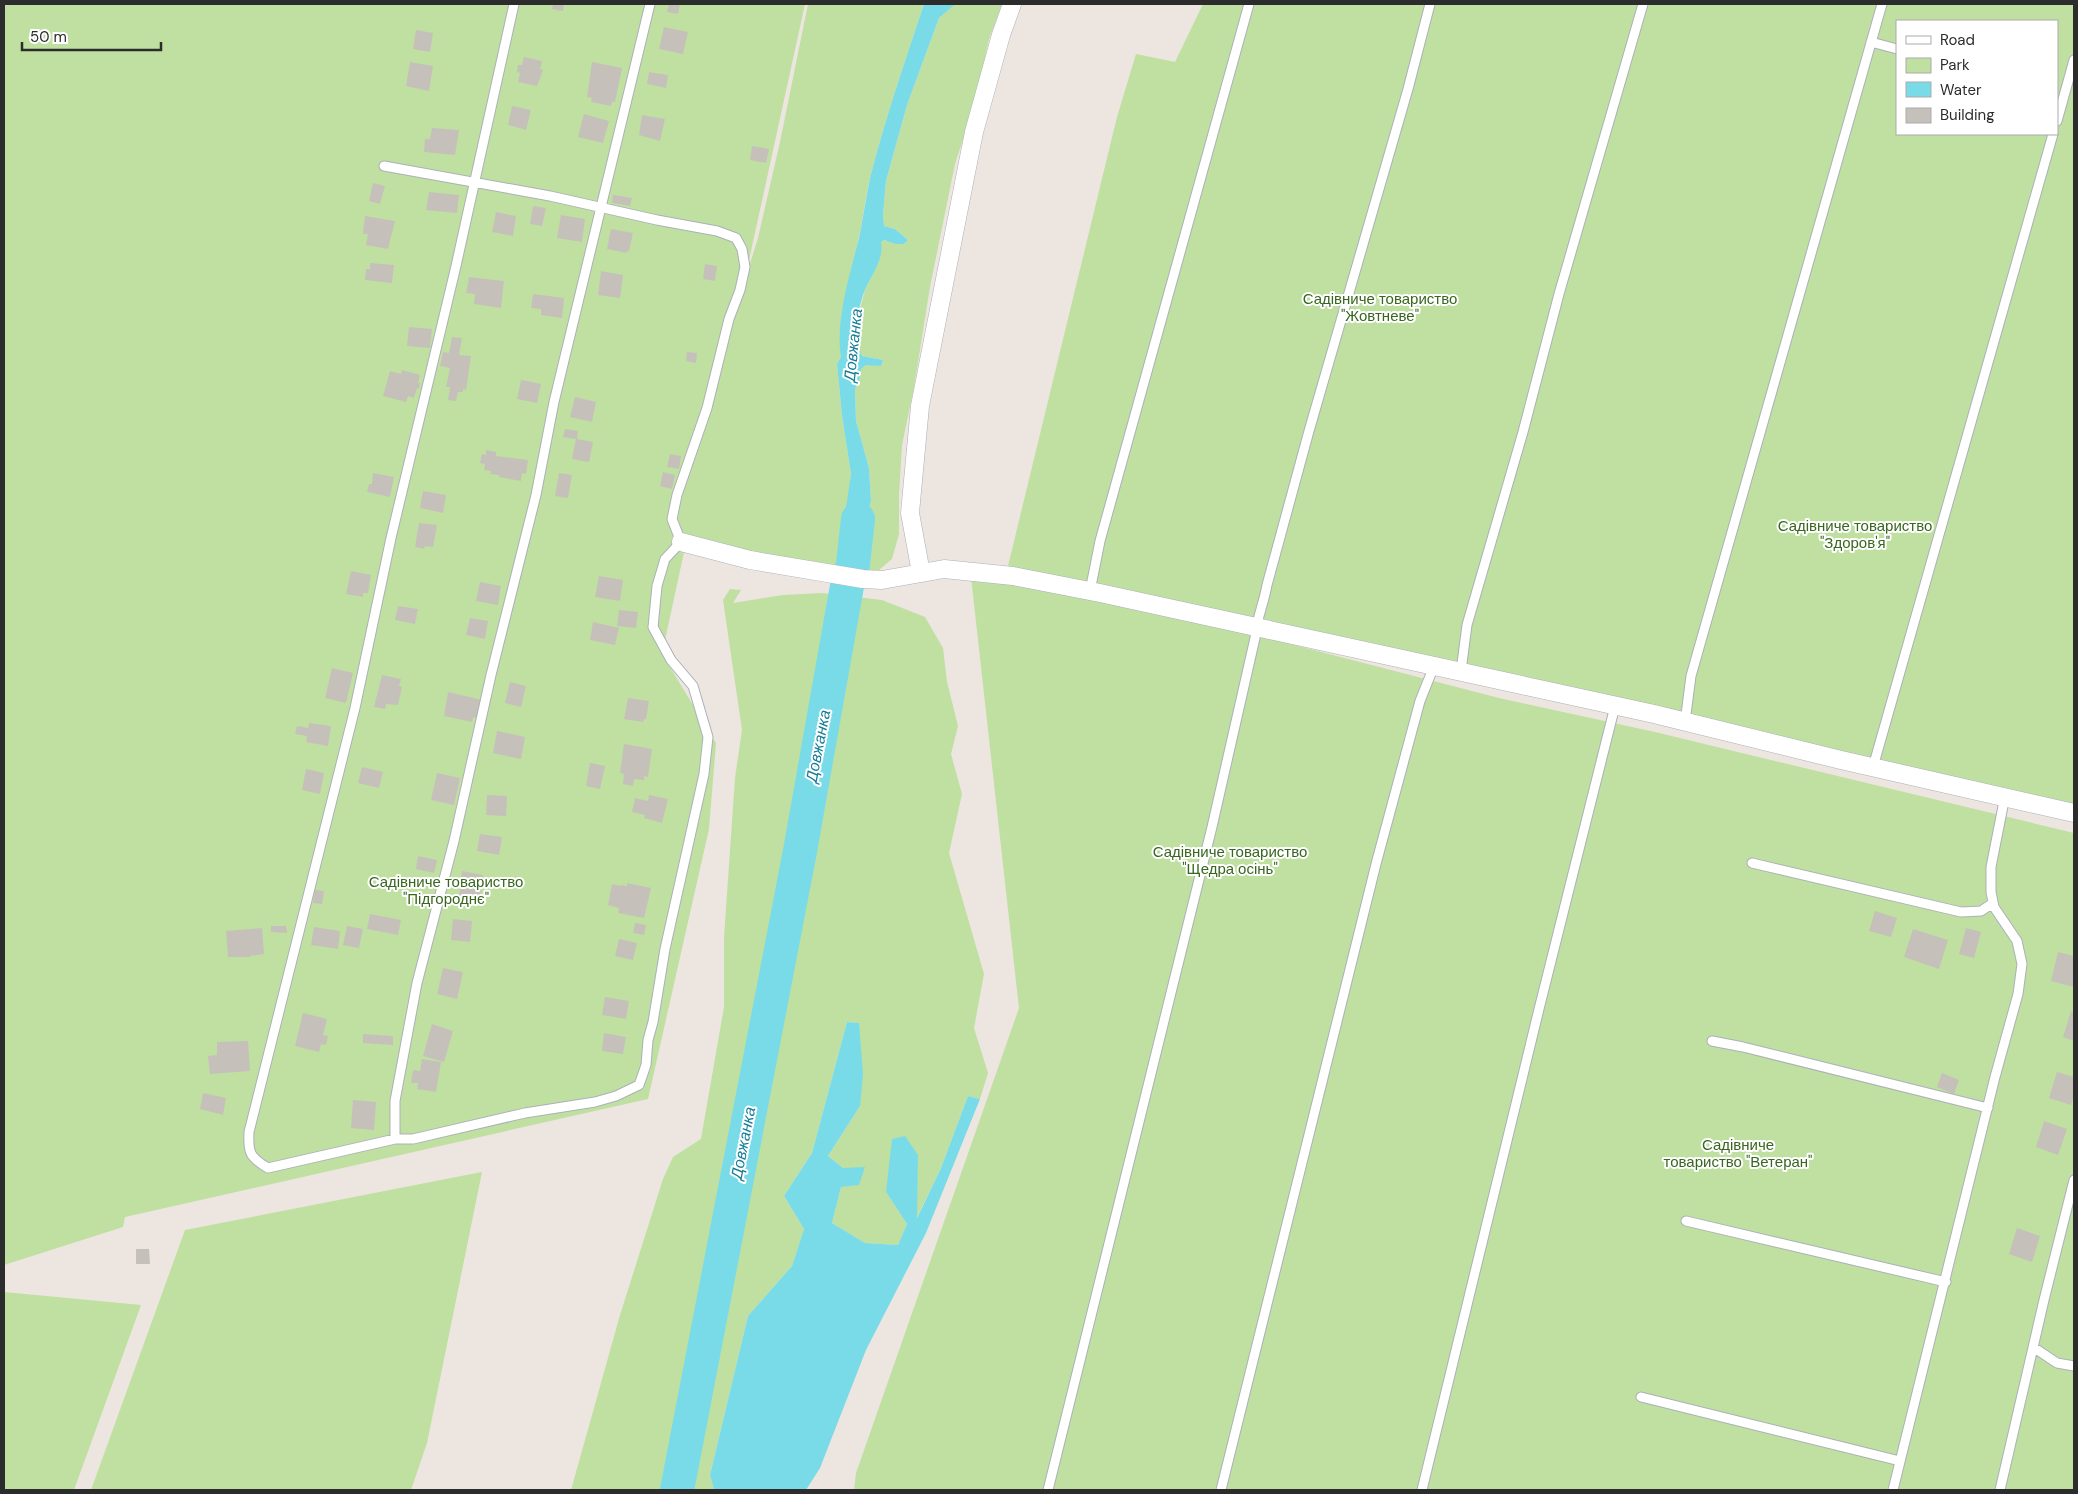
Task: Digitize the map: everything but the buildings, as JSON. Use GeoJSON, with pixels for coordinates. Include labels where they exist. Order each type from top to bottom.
{"type":"FeatureCollection","features":[{"type":"Feature","properties":{"kind":"street"},"geometry":{"type":"LineString","coordinates":[[920,573],[910,513],[920,406],[974,132],[1001,35],[1012,4]]}},
{"type":"Feature","properties":{"kind":"street"},"geometry":{"type":"LineString","coordinates":[[681,542],[750,560],[863,579],[882,580],[944,569],[1013,576],[1090,591],[1615,706],[1872,767],[2074,812]]}},
{"type":"Feature","properties":{"kind":"lane"},"geometry":{"type":"LineString","coordinates":[[384,166],[474,184],[550,196],[599,208],[717,231],[736,238],[742,249],[745,267],[740,290],[729,320],[707,408],[677,495],[672,519],[681,542],[665,559],[657,586],[653,627],[671,660],[693,686],[708,737],[704,774],[665,949],[653,1022],[648,1040],[646,1065],[638,1085],[616,1096],[595,1102],[525,1113],[412,1139],[395,1139],[268,1168],[255,1161],[248,1150],[248,1132],[355,708],[391,538],[456,266],[474,184],[514,4]]}},
{"type":"Feature","properties":{"kind":"lane"},"geometry":{"type":"LineString","coordinates":[[395,1139],[396,1101],[417,983],[454,841],[491,675],[536,495],[554,402],[599,208],[650,4]]}},
{"type":"Feature","properties":{"kind":"lane"},"geometry":{"type":"LineString","coordinates":[[1090,591],[1100,541],[1249,4]]}},
{"type":"Feature","properties":{"kind":"lane"},"geometry":{"type":"LineString","coordinates":[[1048,1490],[1210,836],[1256,627],[1263,608],[1306,440],[1408,89],[1430,4]]}},
{"type":"Feature","properties":{"kind":"lane"},"geometry":{"type":"LineString","coordinates":[[1461,672],[1467,625],[1518,450],[1558,294],[1643,4]]}},
{"type":"Feature","properties":{"kind":"lane"},"geometry":{"type":"LineString","coordinates":[[1685,722],[1691,676],[1882,4]]}},
{"type":"Feature","properties":{"kind":"lane"},"geometry":{"type":"LineString","coordinates":[[1871,42],[1896,49]]}},
{"type":"Feature","properties":{"kind":"lane"},"geometry":{"type":"LineString","coordinates":[[2058,113],[2061,89],[2074,60]]}},
{"type":"Feature","properties":{"kind":"lane"},"geometry":{"type":"LineString","coordinates":[[1872,767],[2053,135]]}},
{"type":"Feature","properties":{"kind":"lane"},"geometry":{"type":"LineString","coordinates":[[1221,1490],[1376,864],[1420,701],[1434,666]]}},
{"type":"Feature","properties":{"kind":"lane"},"geometry":{"type":"LineString","coordinates":[[1422,1490],[1538,1009],[1615,706]]}},
{"type":"Feature","properties":{"kind":"lane"},"geometry":{"type":"LineString","coordinates":[[1893,1490],[2018,994],[2022,964],[2017,941],[1994,904],[1991,867],[2005,796]]}},
{"type":"Feature","properties":{"kind":"lane"},"geometry":{"type":"LineString","coordinates":[[1752,863],[1961,912],[1981,911],[1994,904]]}},
{"type":"Feature","properties":{"kind":"lane"},"geometry":{"type":"LineString","coordinates":[[1712,1041],[1988,1108]]}},
{"type":"Feature","properties":{"kind":"lane"},"geometry":{"type":"LineString","coordinates":[[2000,1490],[2074,1180]]}},
{"type":"Feature","properties":{"kind":"lane"},"geometry":{"type":"LineString","coordinates":[[1686,1221],[1946,1282]]}},
{"type":"Feature","properties":{"kind":"lane"},"geometry":{"type":"LineString","coordinates":[[2033,1347],[2057,1363],[2074,1366]]}},
{"type":"Feature","properties":{"kind":"lane"},"geometry":{"type":"LineString","coordinates":[[1641,1397],[1900,1462]]}},
{"type":"Feature","properties":{"kind":"green space","name":"Садівниче товариство \"Підгороднє\""},"geometry":{"type":"Polygon","coordinates":[[[4,4],[805,4],[744,283],[758,238],[808,4],[924,4],[868,186],[840,328],[842,357],[837,364],[842,416],[851,474],[847,510],[846,564],[838,575],[686,543],[662,654],[716,743],[709,829],[648,1099],[125,1217],[123,1227],[4,1265],[4,4]]]}},
{"type":"Feature","properties":{"kind":"green space"},"geometry":{"type":"Polygon","coordinates":[[[954,4],[1002,4],[989,39],[975,103],[955,164],[930,287],[914,387],[902,445],[899,534],[892,559],[879,570],[865,570],[853,564],[858,561],[863,530],[871,501],[869,468],[856,421],[855,389],[859,382],[861,369],[866,365],[881,365],[883,360],[862,356],[856,343],[858,317],[865,290],[879,262],[880,242],[884,240],[895,244],[904,244],[908,240],[895,229],[884,226],[886,181],[907,105],[939,18],[954,4]]]}},
{"type":"Feature","properties":{"kind":"green space"},"geometry":{"type":"Polygon","coordinates":[[[1203,4],[2074,4],[2074,812],[1007,570],[1117,117],[1136,54],[1175,62],[1203,4]]]}},
{"type":"Feature","properties":{"kind":"green space"},"geometry":{"type":"Polygon","coordinates":[[[971,577],[1054,583],[1499,698],[1655,732],[2074,833],[2074,1490],[854,1490],[856,1473],[1019,1008],[971,577]]]}},
{"type":"Feature","properties":{"kind":"green space"},"geometry":{"type":"Polygon","coordinates":[[[730,589],[741,590],[733,603],[783,595],[822,593],[882,600],[925,617],[943,648],[947,682],[958,726],[951,754],[962,794],[949,853],[984,974],[974,1028],[988,1073],[980,1099],[968,1096],[941,1168],[916,1219],[886,1192],[907,1224],[898,1245],[865,1243],[832,1223],[841,1187],[865,1168],[843,1168],[828,1156],[860,1106],[859,1023],[847,1022],[812,1153],[784,1196],[804,1229],[792,1266],[748,1316],[710,1475],[714,1490],[571,1490],[620,1315],[663,1179],[673,1157],[701,1139],[724,1007],[724,937],[735,778],[742,730],[723,600],[730,589]]]}},
{"type":"Feature","properties":{"kind":"green space"},"geometry":{"type":"Polygon","coordinates":[[[482,1172],[427,1443],[411,1490],[91,1490],[185,1230],[482,1172]]]}},
{"type":"Feature","properties":{"kind":"green space"},"geometry":{"type":"Polygon","coordinates":[[[4,1292],[141,1305],[74,1490],[4,1490],[4,1292]]]}},
{"type":"Feature","properties":{"kind":"water"},"geometry":{"type":"Polygon","coordinates":[[[924,4],[954,5],[939,18],[907,105],[886,181],[884,226],[895,229],[908,240],[904,244],[895,244],[884,240],[881,242],[881,255],[865,290],[858,314],[857,332],[862,356],[883,360],[881,366],[866,365],[861,369],[859,382],[855,389],[856,421],[869,468],[871,501],[863,530],[858,566],[846,564],[845,555],[840,548],[851,474],[842,416],[837,364],[841,357],[840,328],[870,178],[924,4]]]}},
{"type":"Feature","properties":{"kind":"water"},"geometry":{"type":"Polygon","coordinates":[[[847,1022],[859,1023],[863,1075],[860,1106],[828,1156],[843,1168],[865,1167],[859,1185],[841,1187],[832,1223],[865,1243],[898,1245],[907,1224],[886,1192],[892,1139],[905,1136],[918,1155],[917,1218],[941,1168],[968,1096],[980,1099],[926,1233],[866,1350],[820,1468],[806,1490],[714,1490],[710,1475],[748,1316],[792,1266],[804,1229],[784,1196],[812,1153],[847,1022]]]}},
{"type":"Feature","properties":{"kind":"waterway","name":"Довжанка"},"geometry":{"type":"LineString","coordinates":[[677,1490],[800,851],[847,586],[853,564],[858,519]]}},
{"type":"Feature","properties":{"kind":"park label","name":"Садівниче товариство \"Жовтневе\""},"geometry":{"type":"Point","coordinates":[1380,308]}},
{"type":"Feature","properties":{"kind":"park label","name":"Садівниче товариство \"Здоров'я\""},"geometry":{"type":"Point","coordinates":[1855,534]}},
{"type":"Feature","properties":{"kind":"park label","name":"Садівниче товариство \"Щедра осінь\""},"geometry":{"type":"Point","coordinates":[1230,860]}},
{"type":"Feature","properties":{"kind":"park label","name":"Садівниче товариство \"Ветеран\""},"geometry":{"type":"Point","coordinates":[1738,1154]}}]}
